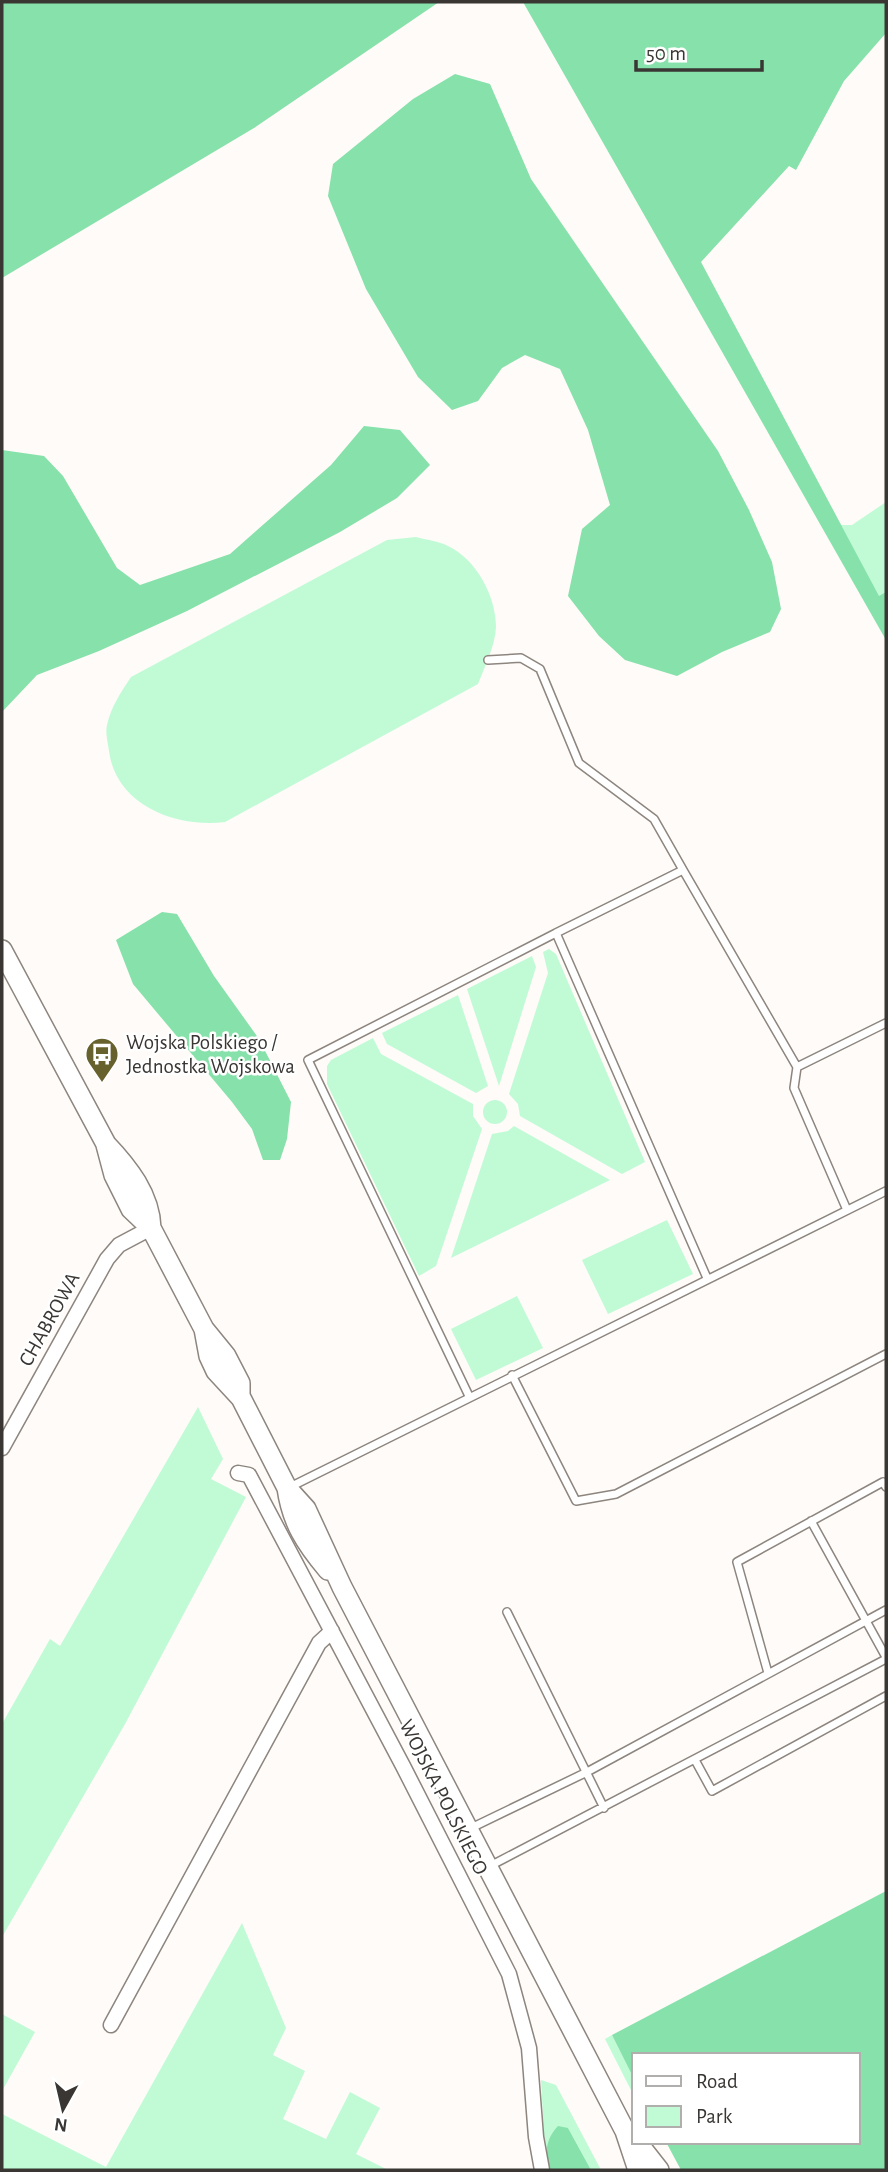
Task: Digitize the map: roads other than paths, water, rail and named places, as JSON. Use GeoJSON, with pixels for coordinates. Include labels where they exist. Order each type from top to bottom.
{"type":"FeatureCollection","features":[{"type":"Feature","properties":{"kind":"main road","name":"WOJSKA POLSKIEGO"},"geometry":{"type":"LineString","coordinates":[[2,950],[106,1144],[134,1178],[149,1208],[151,1228],[204,1329],[226,1356],[240,1383],[241,1398],[287,1488],[306,1509],[342,1587],[632,2138]]}},
{"type":"Feature","properties":{"kind":"main road","name":"WOJSKA POLSKIEGO"},"geometry":{"type":"LineString","coordinates":[[633,2144],[638,2170]]}},
{"type":"Feature","properties":{"kind":"main road","name":"WOJSKA POLSKIEGO"},"geometry":{"type":"LineString","coordinates":[[637,2144],[659,2170]]}},
{"type":"Feature","properties":{"kind":"street","name":"CHABROWA"},"geometry":{"type":"LineString","coordinates":[[2,1448],[112,1251],[151,1228]]}},
{"type":"Feature","properties":{"kind":"street","name":"WOJSKA POLSKIEGO"},"geometry":{"type":"LineString","coordinates":[[238,1473],[249,1475],[509,1974],[529,2048],[536,2137],[542,2170]]}},
{"type":"Feature","properties":{"kind":"street"},"geometry":{"type":"LineString","coordinates":[[110,2025],[319,1643],[332,1631]]}},
{"type":"Feature","properties":{"kind":"lane"},"geometry":{"type":"LineString","coordinates":[[488,660],[521,658],[540,669],[579,763],[654,819],[797,1067],[794,1088],[847,1210]]}},
{"type":"Feature","properties":{"kind":"lane"},"geometry":{"type":"LineString","coordinates":[[469,1396],[307,1060],[683,870]]}},
{"type":"Feature","properties":{"kind":"lane"},"geometry":{"type":"LineString","coordinates":[[556,933],[708,1279]]}},
{"type":"Feature","properties":{"kind":"lane"},"geometry":{"type":"LineString","coordinates":[[797,1067],[886,1023]]}},
{"type":"Feature","properties":{"kind":"lane"},"geometry":{"type":"LineString","coordinates":[[287,1488],[886,1191]]}},
{"type":"Feature","properties":{"kind":"lane"},"geometry":{"type":"LineString","coordinates":[[512,1375],[576,1501],[616,1494],[886,1354]]}},
{"type":"Feature","properties":{"kind":"lane"},"geometry":{"type":"LineString","coordinates":[[768,1673],[737,1562],[883,1482],[886,1487]]}},
{"type":"Feature","properties":{"kind":"lane"},"geometry":{"type":"LineString","coordinates":[[488,1867],[886,1658],[811,1521]]}},
{"type":"Feature","properties":{"kind":"lane"},"geometry":{"type":"LineString","coordinates":[[468,1829],[587,1772],[886,1610]]}},
{"type":"Feature","properties":{"kind":"lane"},"geometry":{"type":"LineString","coordinates":[[507,1612],[604,1808]]}},
{"type":"Feature","properties":{"kind":"lane"},"geometry":{"type":"LineString","coordinates":[[695,1760],[712,1791],[886,1696]]}},
{"type":"Feature","properties":{"kind":"place","name":"Wojska Polskiego / Jednostka Wojskowa"},"geometry":{"type":"Point","coordinates":[102,1084]}}]}
